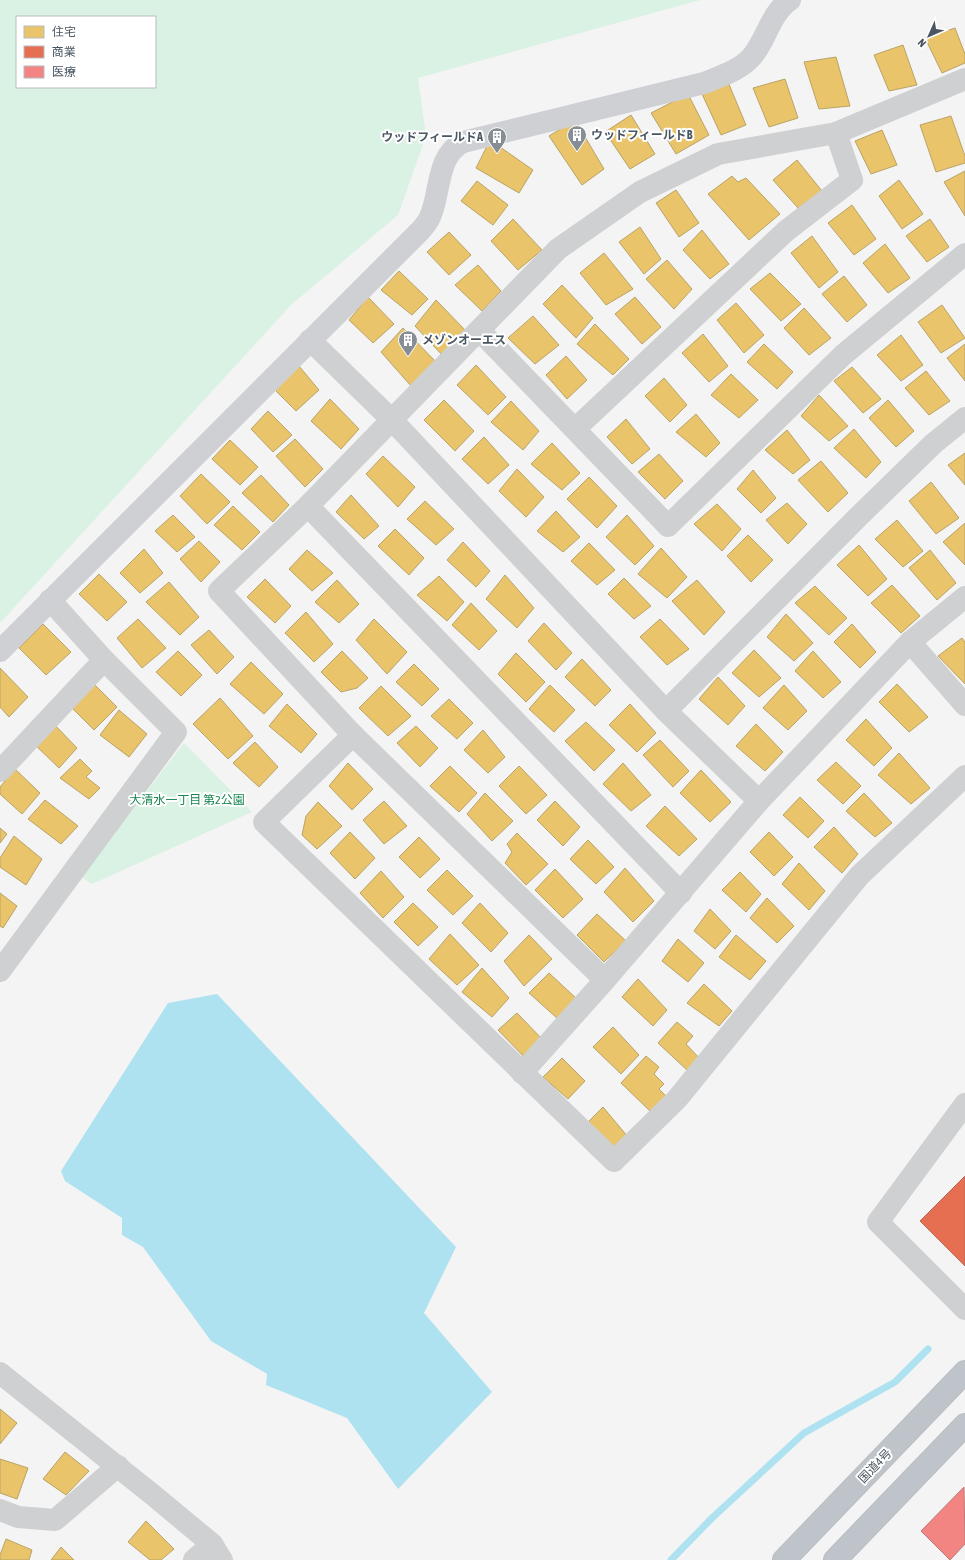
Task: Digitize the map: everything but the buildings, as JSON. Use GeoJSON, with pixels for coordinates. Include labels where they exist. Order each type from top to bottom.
{"type":"FeatureCollection","features":[{"type":"Feature","properties":{"kind":"highway","name":"国道4号"},"geometry":{"type":"LineString","coordinates":[[784,1560],[965,1372]]}},
{"type":"Feature","properties":{"kind":"highway"},"geometry":{"type":"LineString","coordinates":[[835,1560],[965,1425]]}},
{"type":"Feature","properties":{"kind":"street"},"geometry":{"type":"LineString","coordinates":[[0,651],[421,230],[430,218],[446,158],[454,147],[463,142],[704,83],[734,72],[754,55],[771,22],[790,0]]}},
{"type":"Feature","properties":{"kind":"street"},"geometry":{"type":"LineString","coordinates":[[605,980],[353,735],[218,592],[308,506],[558,250],[640,192],[718,154],[836,133],[965,79]]}},
{"type":"Feature","properties":{"kind":"street"},"geometry":{"type":"LineString","coordinates":[[575,429],[786,231],[852,180],[836,133]]}},
{"type":"Feature","properties":{"kind":"street"},"geometry":{"type":"LineString","coordinates":[[480,331],[668,526],[843,355],[965,254]]}},
{"type":"Feature","properties":{"kind":"street"},"geometry":{"type":"LineString","coordinates":[[310,340],[392,420],[666,711],[759,801]]}},
{"type":"Feature","properties":{"kind":"street"},"geometry":{"type":"LineString","coordinates":[[666,711],[857,518],[933,444],[965,418]]}},
{"type":"Feature","properties":{"kind":"street"},"geometry":{"type":"LineString","coordinates":[[308,506],[681,893]]}},
{"type":"Feature","properties":{"kind":"street"},"geometry":{"type":"LineString","coordinates":[[522,1073],[681,893],[759,801],[910,642],[965,597]]}},
{"type":"Feature","properties":{"kind":"street"},"geometry":{"type":"LineString","coordinates":[[0,971],[176,732],[104,660],[50,600]]}},
{"type":"Feature","properties":{"kind":"street"},"geometry":{"type":"LineString","coordinates":[[910,642],[965,705]]}},
{"type":"Feature","properties":{"kind":"street"},"geometry":{"type":"LineString","coordinates":[[0,771],[104,660]]}},
{"type":"Feature","properties":{"kind":"street"},"geometry":{"type":"LineString","coordinates":[[353,735],[264,822],[614,1161],[677,1100],[859,876],[965,776]]}},
{"type":"Feature","properties":{"kind":"street"},"geometry":{"type":"LineString","coordinates":[[965,1104],[878,1222],[965,1309]]}},
{"type":"Feature","properties":{"kind":"street"},"geometry":{"type":"LineString","coordinates":[[0,1373],[118,1466],[217,1552],[194,1560]]}},
{"type":"Feature","properties":{"kind":"street"},"geometry":{"type":"LineString","coordinates":[[0,1510],[18,1517],[55,1520],[118,1466]]}},
{"type":"Feature","properties":{"kind":"green space"},"geometry":{"type":"Polygon","coordinates":[[[0,0],[700,0],[418,78],[426,136],[398,215],[291,305],[0,623],[0,0]]]}},
{"type":"Feature","properties":{"kind":"green space","name":"大清水一丁目 第2公園"},"geometry":{"type":"Polygon","coordinates":[[[184,743],[252,812],[92,884],[81,877],[184,743]]]}},
{"type":"Feature","properties":{"kind":"water"},"geometry":{"type":"Polygon","coordinates":[[[217,994],[456,1247],[424,1313],[492,1392],[398,1489],[347,1418],[266,1385],[267,1374],[211,1341],[143,1247],[122,1235],[122,1218],[65,1181],[61,1171],[168,1003],[217,994]]]}},
{"type":"Feature","properties":{"kind":"waterway"},"geometry":{"type":"LineString","coordinates":[[671,1560],[712,1518],[804,1433],[895,1382],[928,1349]]}},
{"type":"Feature","properties":{"kind":"place","name":"ウッドフィールドB"},"geometry":{"type":"Point","coordinates":[577,152]}},
{"type":"Feature","properties":{"kind":"place","name":"ウッドフィールドA"},"geometry":{"type":"Point","coordinates":[497,154]}},
{"type":"Feature","properties":{"kind":"place","name":"メゾンオーエス"},"geometry":{"type":"Point","coordinates":[408,357]}}]}
